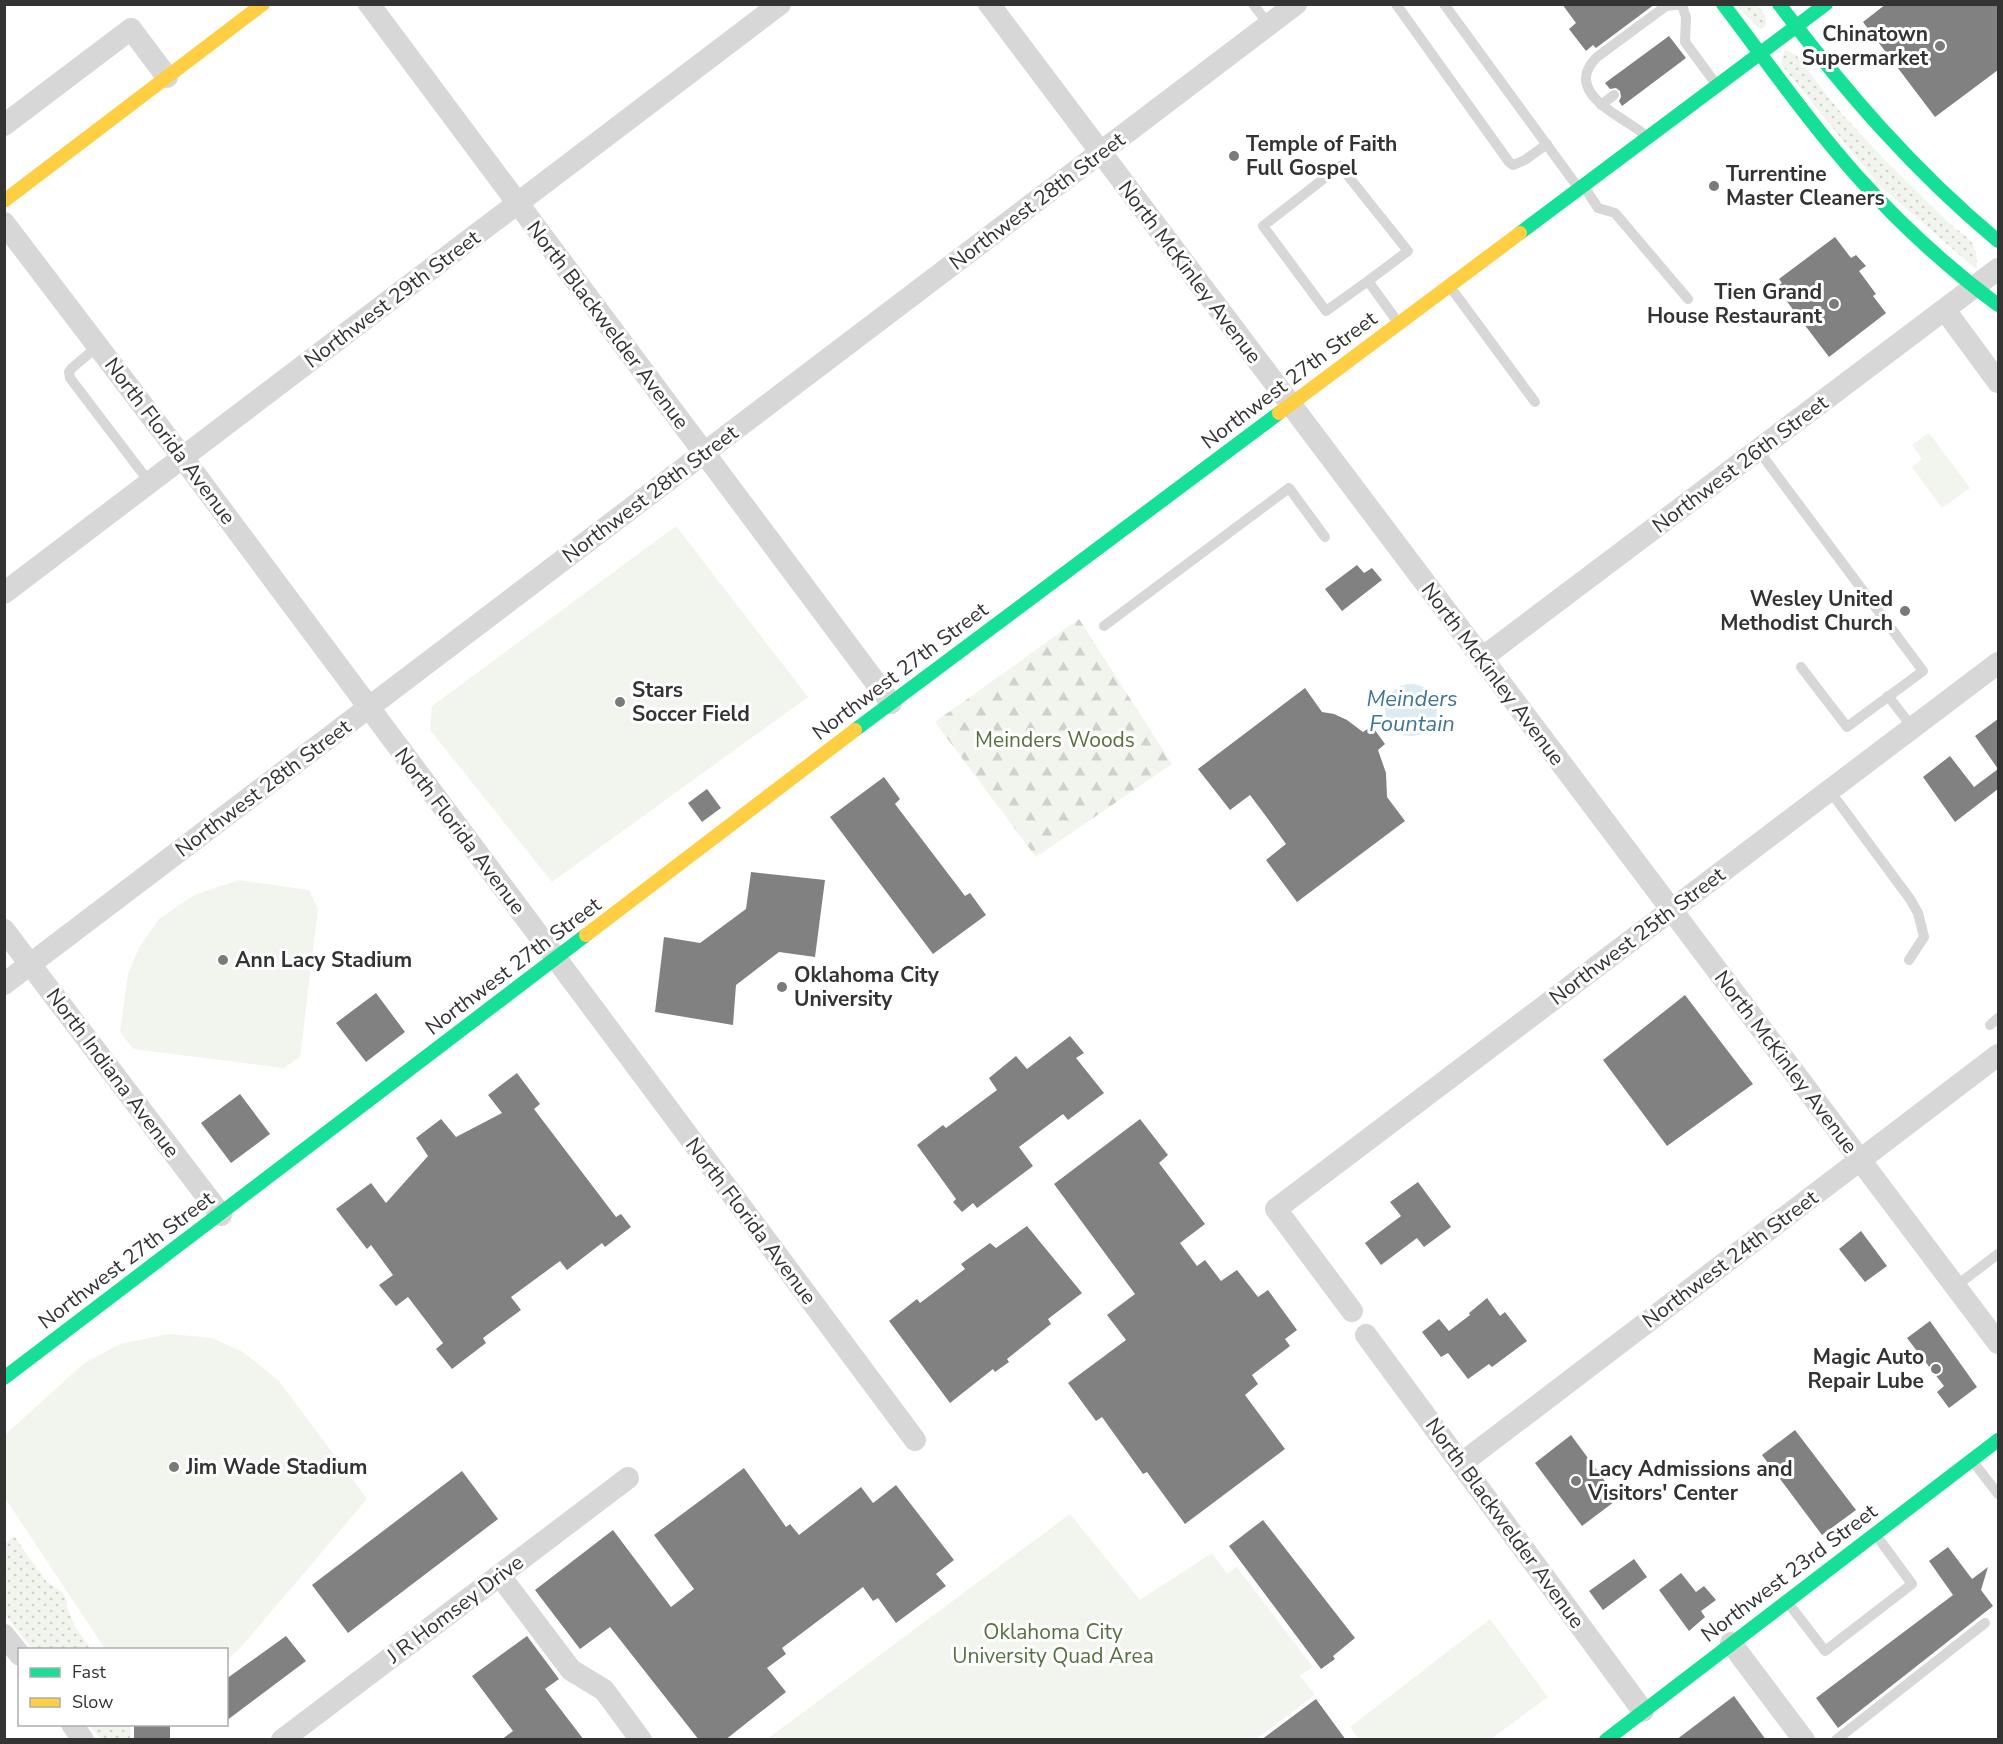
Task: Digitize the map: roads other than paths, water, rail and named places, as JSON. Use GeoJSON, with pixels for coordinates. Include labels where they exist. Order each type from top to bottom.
{"type":"FeatureCollection","features":[{"type":"Feature","properties":{"kind":"street"},"geometry":{"type":"LineString","coordinates":[[4,201],[263,4]]}},
{"type":"Feature","properties":{"kind":"street","name":"North Blackwelder Avenue"},"geometry":{"type":"LineString","coordinates":[[369,4],[891,703]]}},
{"type":"Feature","properties":{"kind":"street","name":"Northwest 29th Street"},"geometry":{"type":"LineString","coordinates":[[4,593],[780,4]]}},
{"type":"Feature","properties":{"kind":"street","name":"North McKinley Avenue"},"geometry":{"type":"LineString","coordinates":[[989,4],[1998,1343]]}},
{"type":"Feature","properties":{"kind":"street","name":"Northwest 28th Street"},"geometry":{"type":"LineString","coordinates":[[4,984],[1296,4]]}},
{"type":"Feature","properties":{"kind":"street"},"geometry":{"type":"LineString","coordinates":[[1723,4],[1857,176],[1906,225],[1975,288],[1998,305]]}},
{"type":"Feature","properties":{"kind":"street"},"geometry":{"type":"LineString","coordinates":[[1779,4],[1871,119],[1912,164],[1966,215],[1998,241]]}},
{"type":"Feature","properties":{"kind":"street","name":"Northwest 27th Street"},"geometry":{"type":"LineString","coordinates":[[4,1378],[891,703],[1826,4]]}},
{"type":"Feature","properties":{"kind":"street"},"geometry":{"type":"LineString","coordinates":[[4,125],[131,29],[167,78]]}},
{"type":"Feature","properties":{"kind":"street","name":"North Florida Avenue"},"geometry":{"type":"LineString","coordinates":[[4,223],[183,458],[915,1440]]}},
{"type":"Feature","properties":{"kind":"street","name":"Northwest 26th Street"},"geometry":{"type":"LineString","coordinates":[[1482,658],[1998,269]]}},
{"type":"Feature","properties":{"kind":"street"},"geometry":{"type":"LineString","coordinates":[[1945,310],[1998,382]]}},
{"type":"Feature","properties":{"kind":"street","name":"Northwest 25th Street"},"geometry":{"type":"LineString","coordinates":[[1352,1311],[1276,1209],[1998,663]]}},
{"type":"Feature","properties":{"kind":"street","name":"North Indiana Avenue"},"geometry":{"type":"LineString","coordinates":[[4,930],[221,1215]]}},
{"type":"Feature","properties":{"kind":"street","name":"Northwest 24th Street"},"geometry":{"type":"LineString","coordinates":[[1462,1463],[1998,1054]]}},
{"type":"Feature","properties":{"kind":"street","name":"North Blackwelder Avenue"},"geometry":{"type":"LineString","coordinates":[[1366,1335],[1643,1711]]}},
{"type":"Feature","properties":{"kind":"street","name":"Northwest 23rd Street"},"geometry":{"type":"LineString","coordinates":[[1606,1740],[1998,1440]]}},
{"type":"Feature","properties":{"kind":"street","name":"J R Homsey Drive"},"geometry":{"type":"LineString","coordinates":[[282,1740],[628,1478]]}},
{"type":"Feature","properties":{"kind":"street"},"geometry":{"type":"LineString","coordinates":[[500,1576],[571,1670],[604,1690],[640,1740]]}},
{"type":"Feature","properties":{"kind":"street"},"geometry":{"type":"LineString","coordinates":[[4,1635],[18,1652]]}},
{"type":"Feature","properties":{"kind":"street"},"geometry":{"type":"LineString","coordinates":[[1731,1643],[1804,1740]]}},
{"type":"Feature","properties":{"kind":"street"},"geometry":{"type":"LineString","coordinates":[[73,1726],[83,1740]]}},
{"type":"Feature","properties":{"kind":"lane"},"geometry":{"type":"LineString","coordinates":[[1253,4],[1269,25]]}},
{"type":"Feature","properties":{"kind":"lane"},"geometry":{"type":"LineString","coordinates":[[1396,4],[1509,162],[1514,165],[1525,160],[1547,144]]}},
{"type":"Feature","properties":{"kind":"lane"},"geometry":{"type":"LineString","coordinates":[[1444,4],[1547,144],[1598,208],[1615,213],[1688,299]]}},
{"type":"Feature","properties":{"kind":"lane"},"geometry":{"type":"LineString","coordinates":[[1648,138],[1592,97],[1586,82],[1590,64],[1666,6],[1683,5],[1686,17],[1682,45],[1718,86]]}},
{"type":"Feature","properties":{"kind":"lane"},"geometry":{"type":"LineString","coordinates":[[1601,105],[1614,95]]}},
{"type":"Feature","properties":{"kind":"lane"},"geometry":{"type":"LineString","coordinates":[[1340,166],[1408,251],[1368,281],[1326,311],[1263,226],[1340,166]]}},
{"type":"Feature","properties":{"kind":"lane"},"geometry":{"type":"LineString","coordinates":[[1368,281],[1399,323]]}},
{"type":"Feature","properties":{"kind":"lane"},"geometry":{"type":"LineString","coordinates":[[1449,285],[1535,402]]}},
{"type":"Feature","properties":{"kind":"lane"},"geometry":{"type":"LineString","coordinates":[[98,346],[72,368],[69,372],[70,378],[150,483]]}},
{"type":"Feature","properties":{"kind":"lane"},"geometry":{"type":"LineString","coordinates":[[1758,450],[1923,671],[1847,727],[1801,667]]}},
{"type":"Feature","properties":{"kind":"lane"},"geometry":{"type":"LineString","coordinates":[[1104,626],[1289,488],[1325,537]]}},
{"type":"Feature","properties":{"kind":"lane"},"geometry":{"type":"LineString","coordinates":[[1888,696],[1913,728]]}},
{"type":"Feature","properties":{"kind":"lane"},"geometry":{"type":"LineString","coordinates":[[1830,791],[1918,913],[1924,937],[1909,960]]}},
{"type":"Feature","properties":{"kind":"lane"},"geometry":{"type":"LineString","coordinates":[[1956,1286],[1998,1254]]}},
{"type":"Feature","properties":{"kind":"lane"},"geometry":{"type":"LineString","coordinates":[[1972,1460],[1998,1494]]}},
{"type":"Feature","properties":{"kind":"lane"},"geometry":{"type":"LineString","coordinates":[[1787,1601],[1825,1651],[1912,1584],[1875,1534]]}},
{"type":"Feature","properties":{"kind":"lane"},"geometry":{"type":"LineString","coordinates":[[1836,1740],[1985,1623]]}},
{"type":"Feature","properties":{"kind":"water","name":"Meinders Fountain"},"geometry":{"type":"Polygon","coordinates":[[[1406,684],[1416,684],[1430,691],[1437,710],[1430,729],[1416,736],[1406,736],[1396,732],[1389,725],[1385,715],[1385,705],[1389,695],[1396,688],[1406,684]]]}},
{"type":"Feature","properties":{"kind":"place","name":"Chinatown Supermarket"},"geometry":{"type":"Point","coordinates":[1940,46]}},
{"type":"Feature","properties":{"kind":"place","name":"Temple of Faith Full Gospel"},"geometry":{"type":"Point","coordinates":[1234,156]}},
{"type":"Feature","properties":{"kind":"place","name":"Turrentine Master Cleaners"},"geometry":{"type":"Point","coordinates":[1714,186]}},
{"type":"Feature","properties":{"kind":"place","name":"Tien Grand House Restaurant"},"geometry":{"type":"Point","coordinates":[1834,304]}},
{"type":"Feature","properties":{"kind":"place","name":"Wesley United Methodist Church"},"geometry":{"type":"Point","coordinates":[1905,611]}},
{"type":"Feature","properties":{"kind":"place","name":"Stars Soccer Field"},"geometry":{"type":"Point","coordinates":[620,702]}},
{"type":"Feature","properties":{"kind":"place","name":"Ann Lacy Stadium"},"geometry":{"type":"Point","coordinates":[223,960]}},
{"type":"Feature","properties":{"kind":"place","name":"Oklahoma City University"},"geometry":{"type":"Point","coordinates":[782,987]}},
{"type":"Feature","properties":{"kind":"place","name":"Magic Auto Repair Lube"},"geometry":{"type":"Point","coordinates":[1936,1369]}},
{"type":"Feature","properties":{"kind":"place","name":"Jim Wade Stadium"},"geometry":{"type":"Point","coordinates":[174,1467]}},
{"type":"Feature","properties":{"kind":"place","name":"Lacy Admissions and Visitors' Center"},"geometry":{"type":"Point","coordinates":[1576,1481]}},
{"type":"Feature","properties":{"kind":"park label","name":"Meinders Woods"},"geometry":{"type":"Point","coordinates":[1055,740]}},
{"type":"Feature","properties":{"kind":"park label","name":"Oklahoma City University Quad Area"},"geometry":{"type":"Point","coordinates":[1053,1644]}}]}
